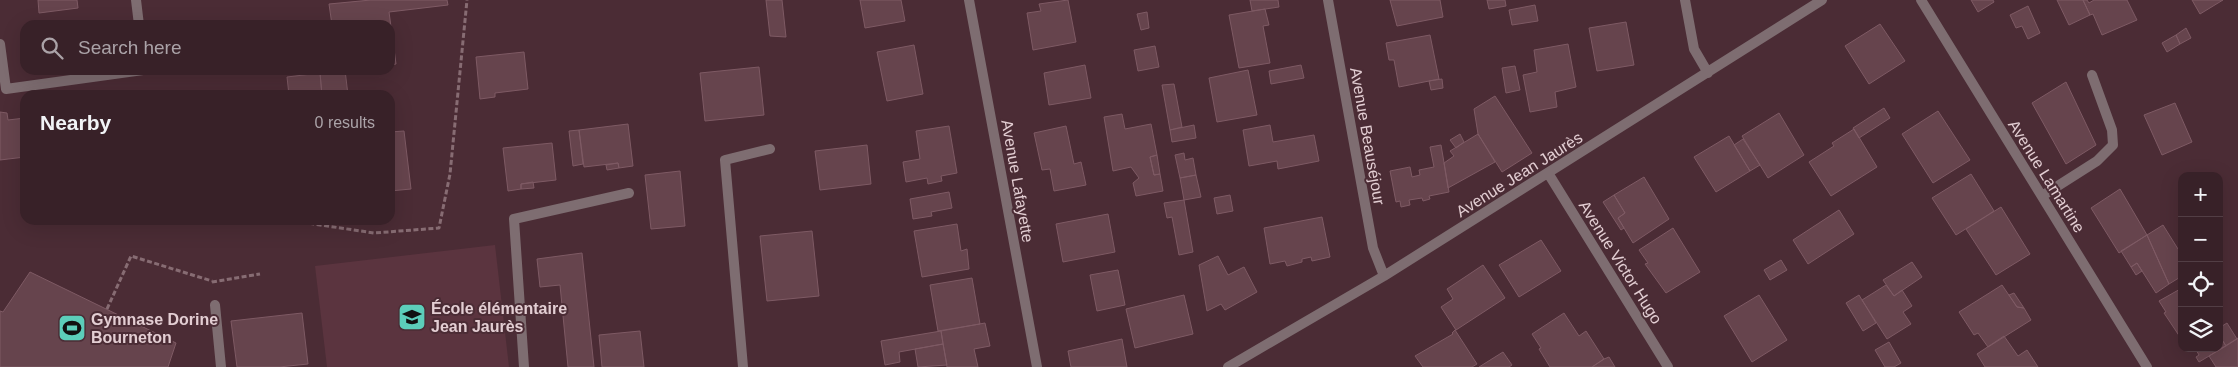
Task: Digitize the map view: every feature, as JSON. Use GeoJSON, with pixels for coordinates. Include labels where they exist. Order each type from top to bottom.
{"type":"FeatureCollection","features":[{"type":"Feature","properties":{"kind":"street"},"geometry":{"type":"LineString","coordinates":[[136,0],[138,20]]}},
{"type":"Feature","properties":{"kind":"street","name":"Avenue Lafayette"},"geometry":{"type":"LineString","coordinates":[[969,0],[1037,367]]}},
{"type":"Feature","properties":{"kind":"street","name":"Avenue Beauséjour"},"geometry":{"type":"LineString","coordinates":[[1328,0],[1373,248],[1384,276]]}},
{"type":"Feature","properties":{"kind":"street"},"geometry":{"type":"LineString","coordinates":[[1685,0],[1694,49],[1708,73]]}},
{"type":"Feature","properties":{"kind":"street","name":"Avenue Jean Jaurès"},"geometry":{"type":"LineString","coordinates":[[1228,367],[1384,276],[1822,0]]}},
{"type":"Feature","properties":{"kind":"street","name":"Avenue Lamartine"},"geometry":{"type":"LineString","coordinates":[[1921,0],[2147,367]]}},
{"type":"Feature","properties":{"kind":"street"},"geometry":{"type":"LineString","coordinates":[[0,44],[6,89],[107,75]]}},
{"type":"Feature","properties":{"kind":"street"},"geometry":{"type":"LineString","coordinates":[[2042,196],[2097,161],[2113,145],[2112,130],[2092,75]]}},
{"type":"Feature","properties":{"kind":"street"},"geometry":{"type":"LineString","coordinates":[[743,367],[726,160],[770,149]]}},
{"type":"Feature","properties":{"kind":"street","name":"Avenue Victor Hugo"},"geometry":{"type":"LineString","coordinates":[[1548,173],[1668,367]]}},
{"type":"Feature","properties":{"kind":"street"},"geometry":{"type":"LineString","coordinates":[[524,367],[514,219],[629,193]]}},
{"type":"Feature","properties":{"kind":"street"},"geometry":{"type":"LineString","coordinates":[[215,305],[220,367]]}},
{"type":"Feature","properties":{"kind":"path"},"geometry":{"type":"LineString","coordinates":[[320,225],[374,233],[439,228],[450,174],[467,0]]}},
{"type":"Feature","properties":{"kind":"path"},"geometry":{"type":"LineString","coordinates":[[107,309],[131,256],[212,281],[260,274]]}},
{"type":"Feature","properties":{"kind":"path"},"geometry":{"type":"LineString","coordinates":[[212,281],[215,305]]}},
{"type":"Feature","properties":{"kind":"shaded area","name":"École élémentaire Jean Jaurès"},"geometry":{"type":"Polygon","coordinates":[[[495,245],[509,367],[327,367],[315,266],[495,245]]]}},
{"type":"Feature","properties":{"kind":"building"},"geometry":{"type":"Polygon","coordinates":[[[38,0],[77,0],[78,8],[39,13],[38,0]]]}},
{"type":"Feature","properties":{"kind":"building"},"geometry":{"type":"Polygon","coordinates":[[[371,0],[447,0],[448,5],[389,12],[390,20],[331,20],[329,4],[371,0]]]}},
{"type":"Feature","properties":{"kind":"building"},"geometry":{"type":"Polygon","coordinates":[[[766,0],[782,0],[786,37],[770,36],[766,0]]]}},
{"type":"Feature","properties":{"kind":"building"},"geometry":{"type":"Polygon","coordinates":[[[860,0],[901,0],[905,21],[865,28],[860,0]]]}},
{"type":"Feature","properties":{"kind":"building"},"geometry":{"type":"Polygon","coordinates":[[[1068,0],[1076,42],[1033,50],[1027,13],[1041,11],[1039,4],[1068,0]]]}},
{"type":"Feature","properties":{"kind":"building"},"geometry":{"type":"Polygon","coordinates":[[[1250,0],[1278,0],[1279,7],[1252,11],[1250,0]]]}},
{"type":"Feature","properties":{"kind":"building"},"geometry":{"type":"Polygon","coordinates":[[[1390,0],[1440,0],[1443,17],[1397,26],[1390,0]]]}},
{"type":"Feature","properties":{"kind":"building"},"geometry":{"type":"Polygon","coordinates":[[[1487,0],[1505,0],[1506,6],[1489,9],[1487,0]]]}},
{"type":"Feature","properties":{"kind":"building"},"geometry":{"type":"Polygon","coordinates":[[[1971,0],[1993,0],[1994,2],[1978,12],[1971,0]]]}},
{"type":"Feature","properties":{"kind":"building"},"geometry":{"type":"Polygon","coordinates":[[[2057,0],[2083,0],[2090,15],[2069,25],[2057,0]]]}},
{"type":"Feature","properties":{"kind":"building"},"geometry":{"type":"Polygon","coordinates":[[[2083,0],[2087,0],[2089,3],[2094,0],[2127,0],[2137,20],[2102,35],[2093,14],[2090,15],[2083,0]]]}},
{"type":"Feature","properties":{"kind":"building"},"geometry":{"type":"Polygon","coordinates":[[[2192,0],[2223,0],[2200,14],[2192,0]]]}},
{"type":"Feature","properties":{"kind":"building"},"geometry":{"type":"Polygon","coordinates":[[[1535,5],[1538,21],[1512,25],[1509,10],[1535,5]]]}},
{"type":"Feature","properties":{"kind":"building"},"geometry":{"type":"Polygon","coordinates":[[[2028,6],[2040,33],[2028,39],[2022,26],[2016,28],[2010,15],[2028,6]]]}},
{"type":"Feature","properties":{"kind":"building"},"geometry":{"type":"Polygon","coordinates":[[[1265,9],[1269,25],[1263,26],[1270,63],[1239,68],[1229,15],[1265,9]]]}},
{"type":"Feature","properties":{"kind":"building"},"geometry":{"type":"Polygon","coordinates":[[[1147,12],[1149,28],[1141,30],[1137,14],[1147,12]]]}},
{"type":"Feature","properties":{"kind":"building"},"geometry":{"type":"Polygon","coordinates":[[[1626,22],[1634,65],[1597,71],[1589,28],[1626,22]]]}},
{"type":"Feature","properties":{"kind":"building"},"geometry":{"type":"Polygon","coordinates":[[[1880,24],[1905,61],[1869,84],[1845,46],[1880,24]]]}},
{"type":"Feature","properties":{"kind":"building"},"geometry":{"type":"Polygon","coordinates":[[[2186,28],[2191,38],[2180,44],[2176,35],[2186,28]]]}},
{"type":"Feature","properties":{"kind":"building"},"geometry":{"type":"Polygon","coordinates":[[[1430,35],[1439,79],[1399,87],[1394,60],[1389,60],[1386,43],[1430,35]]]}},
{"type":"Feature","properties":{"kind":"building"},"geometry":{"type":"Polygon","coordinates":[[[2176,35],[2180,44],[2167,52],[2162,43],[2176,35]]]}},
{"type":"Feature","properties":{"kind":"building"},"geometry":{"type":"Polygon","coordinates":[[[1568,44],[1576,87],[1555,92],[1557,107],[1530,112],[1523,75],[1537,72],[1534,50],[1568,44]]]}},
{"type":"Feature","properties":{"kind":"building"},"geometry":{"type":"Polygon","coordinates":[[[914,45],[923,94],[887,101],[877,52],[914,45]]]}},
{"type":"Feature","properties":{"kind":"building"},"geometry":{"type":"Polygon","coordinates":[[[1155,46],[1159,67],[1138,71],[1134,50],[1155,46]]]}},
{"type":"Feature","properties":{"kind":"building"},"geometry":{"type":"Polygon","coordinates":[[[524,52],[528,89],[495,93],[495,97],[480,99],[476,57],[524,52]]]}},
{"type":"Feature","properties":{"kind":"building"},"geometry":{"type":"Polygon","coordinates":[[[1085,65],[1091,98],[1049,105],[1044,73],[1085,65]]]}},
{"type":"Feature","properties":{"kind":"building"},"geometry":{"type":"Polygon","coordinates":[[[1301,65],[1304,78],[1271,84],[1269,71],[1301,65]]]}},
{"type":"Feature","properties":{"kind":"building"},"geometry":{"type":"Polygon","coordinates":[[[1515,66],[1520,90],[1506,93],[1502,68],[1515,66]]]}},
{"type":"Feature","properties":{"kind":"building"},"geometry":{"type":"Polygon","coordinates":[[[759,67],[764,115],[705,121],[700,73],[759,67]]]}},
{"type":"Feature","properties":{"kind":"building"},"geometry":{"type":"Polygon","coordinates":[[[1248,70],[1257,115],[1217,122],[1209,78],[1248,70]]]}},
{"type":"Feature","properties":{"kind":"building"},"geometry":{"type":"Polygon","coordinates":[[[320,75],[346,75],[347,90],[322,90],[320,75]]]}},
{"type":"Feature","properties":{"kind":"building"},"geometry":{"type":"Polygon","coordinates":[[[320,75],[322,90],[288,90],[287,77],[320,75]]]}},
{"type":"Feature","properties":{"kind":"building"},"geometry":{"type":"Polygon","coordinates":[[[1442,79],[1443,88],[1431,90],[1429,81],[1442,79]]]}},
{"type":"Feature","properties":{"kind":"building"},"geometry":{"type":"Polygon","coordinates":[[[2066,82],[2096,145],[2066,164],[2032,103],[2066,82]]]}},
{"type":"Feature","properties":{"kind":"building"},"geometry":{"type":"Polygon","coordinates":[[[1174,84],[1182,127],[1170,130],[1162,85],[1174,84]]]}},
{"type":"Feature","properties":{"kind":"building"},"geometry":{"type":"Polygon","coordinates":[[[1495,96],[1532,153],[1502,172],[1478,134],[1474,109],[1495,96]]]}},
{"type":"Feature","properties":{"kind":"building"},"geometry":{"type":"Polygon","coordinates":[[[2175,103],[2192,142],[2162,155],[2144,115],[2175,103]]]}},
{"type":"Feature","properties":{"kind":"building"},"geometry":{"type":"Polygon","coordinates":[[[1884,108],[1890,118],[1859,138],[1853,128],[1884,108]]]}},
{"type":"Feature","properties":{"kind":"building"},"geometry":{"type":"Polygon","coordinates":[[[1938,111],[1970,160],[1933,183],[1902,134],[1938,111]]]}},
{"type":"Feature","properties":{"kind":"building"},"geometry":{"type":"Polygon","coordinates":[[[0,112],[7,113],[8,120],[20,119],[20,158],[0,160],[0,112]]]}},
{"type":"Feature","properties":{"kind":"building"},"geometry":{"type":"Polygon","coordinates":[[[1779,113],[1804,155],[1768,178],[1742,136],[1779,113]]]}},
{"type":"Feature","properties":{"kind":"building"},"geometry":{"type":"Polygon","coordinates":[[[1122,114],[1125,129],[1151,124],[1157,155],[1150,157],[1154,175],[1160,174],[1163,191],[1136,196],[1133,183],[1139,178],[1131,167],[1113,171],[1104,117],[1122,114]]]}},
{"type":"Feature","properties":{"kind":"building"},"geometry":{"type":"Polygon","coordinates":[[[628,124],[633,166],[619,168],[618,163],[584,167],[579,130],[628,124]]]}},
{"type":"Feature","properties":{"kind":"building"},"geometry":{"type":"Polygon","coordinates":[[[1194,125],[1196,138],[1172,142],[1170,130],[1194,125]]]}},
{"type":"Feature","properties":{"kind":"building"},"geometry":{"type":"Polygon","coordinates":[[[1270,125],[1273,142],[1314,135],[1319,161],[1278,169],[1277,161],[1249,166],[1243,130],[1270,125]]]}},
{"type":"Feature","properties":{"kind":"building"},"geometry":{"type":"Polygon","coordinates":[[[949,126],[957,173],[941,176],[942,181],[928,184],[927,178],[906,182],[903,162],[920,159],[916,131],[949,126]]]}},
{"type":"Feature","properties":{"kind":"building"},"geometry":{"type":"Polygon","coordinates":[[[1066,126],[1074,164],[1081,162],[1086,185],[1054,191],[1050,169],[1042,170],[1034,133],[1066,126]]]}},
{"type":"Feature","properties":{"kind":"building"},"geometry":{"type":"Polygon","coordinates":[[[1854,129],[1877,167],[1831,196],[1809,162],[1834,146],[1832,143],[1854,129]]]}},
{"type":"Feature","properties":{"kind":"building"},"geometry":{"type":"Polygon","coordinates":[[[579,130],[583,164],[573,166],[569,131],[579,130]]]}},
{"type":"Feature","properties":{"kind":"building"},"geometry":{"type":"Polygon","coordinates":[[[404,131],[411,189],[395,191],[395,132],[404,131]]]}},
{"type":"Feature","properties":{"kind":"building"},"geometry":{"type":"Polygon","coordinates":[[[1460,134],[1464,142],[1456,148],[1450,140],[1460,134]]]}},
{"type":"Feature","properties":{"kind":"building"},"geometry":{"type":"Polygon","coordinates":[[[1478,134],[1495,162],[1448,188],[1444,163],[1454,156],[1450,151],[1478,134]]]}},
{"type":"Feature","properties":{"kind":"building"},"geometry":{"type":"Polygon","coordinates":[[[1729,136],[1750,171],[1716,192],[1694,157],[1729,136]]]}},
{"type":"Feature","properties":{"kind":"building"},"geometry":{"type":"Polygon","coordinates":[[[1743,139],[1760,165],[1750,171],[1734,145],[1743,139]]]}},
{"type":"Feature","properties":{"kind":"building"},"geometry":{"type":"Polygon","coordinates":[[[552,143],[556,180],[521,184],[521,189],[508,191],[503,148],[552,143]]]}},
{"type":"Feature","properties":{"kind":"building"},"geometry":{"type":"Polygon","coordinates":[[[867,145],[871,184],[820,190],[815,151],[867,145]]]}},
{"type":"Feature","properties":{"kind":"building"},"geometry":{"type":"Polygon","coordinates":[[[1441,145],[1449,192],[1429,196],[1430,199],[1423,201],[1422,198],[1409,200],[1410,205],[1401,207],[1400,201],[1396,202],[1390,171],[1410,167],[1412,177],[1420,175],[1419,170],[1434,167],[1430,147],[1441,145]]]}},
{"type":"Feature","properties":{"kind":"building"},"geometry":{"type":"Polygon","coordinates":[[[1184,153],[1185,160],[1193,158],[1196,175],[1180,178],[1175,155],[1184,153]]]}},
{"type":"Feature","properties":{"kind":"building"},"geometry":{"type":"Polygon","coordinates":[[[1157,155],[1160,174],[1154,175],[1150,157],[1157,155]]]}},
{"type":"Feature","properties":{"kind":"building"},"geometry":{"type":"Polygon","coordinates":[[[618,163],[619,168],[607,170],[606,165],[618,163]]]}},
{"type":"Feature","properties":{"kind":"building"},"geometry":{"type":"Polygon","coordinates":[[[680,171],[685,226],[651,229],[645,175],[680,171]]]}},
{"type":"Feature","properties":{"kind":"building"},"geometry":{"type":"Polygon","coordinates":[[[1971,174],[1994,211],[1956,235],[1932,198],[1971,174]]]}},
{"type":"Feature","properties":{"kind":"building"},"geometry":{"type":"Polygon","coordinates":[[[1196,175],[1201,197],[1184,200],[1180,178],[1196,175]]]}},
{"type":"Feature","properties":{"kind":"building"},"geometry":{"type":"Polygon","coordinates":[[[1644,177],[1669,219],[1633,243],[1618,218],[1625,213],[1614,195],[1644,177]]]}},
{"type":"Feature","properties":{"kind":"building"},"geometry":{"type":"Polygon","coordinates":[[[533,182],[534,188],[521,189],[521,184],[533,182]]]}},
{"type":"Feature","properties":{"kind":"building"},"geometry":{"type":"Polygon","coordinates":[[[2120,189],[2147,235],[2119,253],[2091,208],[2120,189]]]}},
{"type":"Feature","properties":{"kind":"building"},"geometry":{"type":"Polygon","coordinates":[[[949,192],[952,208],[931,212],[932,216],[913,219],[910,199],[949,192]]]}},
{"type":"Feature","properties":{"kind":"building"},"geometry":{"type":"Polygon","coordinates":[[[1230,195],[1233,211],[1217,214],[1214,198],[1230,195]]]}},
{"type":"Feature","properties":{"kind":"building"},"geometry":{"type":"Polygon","coordinates":[[[1614,195],[1625,213],[1618,218],[1624,228],[1621,230],[1603,202],[1614,195]]]}},
{"type":"Feature","properties":{"kind":"building"},"geometry":{"type":"Polygon","coordinates":[[[1184,200],[1193,252],[1179,255],[1172,217],[1167,218],[1164,203],[1184,200]]]}},
{"type":"Feature","properties":{"kind":"building"},"geometry":{"type":"Polygon","coordinates":[[[2001,207],[2030,254],[1996,275],[1966,229],[2001,207]]]}},
{"type":"Feature","properties":{"kind":"building"},"geometry":{"type":"Polygon","coordinates":[[[1839,210],[1854,234],[1808,264],[1793,240],[1839,210]]]}},
{"type":"Feature","properties":{"kind":"building"},"geometry":{"type":"Polygon","coordinates":[[[1108,214],[1115,252],[1063,262],[1056,224],[1108,214]]]}},
{"type":"Feature","properties":{"kind":"building"},"geometry":{"type":"Polygon","coordinates":[[[1322,217],[1330,257],[1312,261],[1311,257],[1302,259],[1302,262],[1287,266],[1285,261],[1270,264],[1264,228],[1322,217]]]}},
{"type":"Feature","properties":{"kind":"building"},"geometry":{"type":"Polygon","coordinates":[[[957,224],[961,251],[967,249],[969,269],[922,277],[914,231],[957,224]]]}},
{"type":"Feature","properties":{"kind":"building"},"geometry":{"type":"Polygon","coordinates":[[[2163,225],[2178,249],[2178,278],[2169,284],[2147,235],[2163,225]]]}},
{"type":"Feature","properties":{"kind":"building"},"geometry":{"type":"Polygon","coordinates":[[[1673,228],[1700,272],[1666,293],[1645,264],[1648,263],[1639,250],[1673,228]]]}},
{"type":"Feature","properties":{"kind":"building"},"geometry":{"type":"Polygon","coordinates":[[[812,231],[819,296],[767,301],[760,236],[812,231]]]}},
{"type":"Feature","properties":{"kind":"building"},"geometry":{"type":"Polygon","coordinates":[[[2147,235],[2169,284],[2156,293],[2137,263],[2131,267],[2121,251],[2147,235]]]}},
{"type":"Feature","properties":{"kind":"building"},"geometry":{"type":"Polygon","coordinates":[[[1541,240],[1561,271],[1519,297],[1499,265],[1541,240]]]}},
{"type":"Feature","properties":{"kind":"building"},"geometry":{"type":"Polygon","coordinates":[[[582,253],[594,367],[568,367],[560,285],[540,287],[537,259],[582,253]]]}},
{"type":"Feature","properties":{"kind":"building"},"geometry":{"type":"Polygon","coordinates":[[[1218,256],[1228,275],[1244,267],[1257,292],[1225,310],[1221,304],[1207,311],[1199,265],[1218,256]]]}},
{"type":"Feature","properties":{"kind":"building"},"geometry":{"type":"Polygon","coordinates":[[[1781,260],[1787,270],[1770,280],[1764,270],[1781,260]]]}},
{"type":"Feature","properties":{"kind":"building"},"geometry":{"type":"Polygon","coordinates":[[[1912,262],[1922,277],[1894,296],[1883,280],[1912,262]]]}},
{"type":"Feature","properties":{"kind":"building"},"geometry":{"type":"Polygon","coordinates":[[[2137,263],[2142,271],[2136,275],[2131,267],[2137,263]]]}},
{"type":"Feature","properties":{"kind":"building"},"geometry":{"type":"Polygon","coordinates":[[[1483,265],[1505,298],[1456,330],[1441,307],[1453,299],[1447,289],[1483,265]]]}},
{"type":"Feature","properties":{"kind":"building"},"geometry":{"type":"Polygon","coordinates":[[[1118,270],[1125,305],[1097,311],[1090,275],[1118,270]]]}},
{"type":"Feature","properties":{"kind":"building","name":"Gymnase Dorine Bourneton"},"geometry":{"type":"Polygon","coordinates":[[[30,272],[176,343],[168,367],[0,367],[0,311],[3,312],[30,272]]]}},
{"type":"Feature","properties":{"kind":"building"},"geometry":{"type":"Polygon","coordinates":[[[972,278],[980,324],[938,331],[930,285],[972,278]]]}},
{"type":"Feature","properties":{"kind":"building"},"geometry":{"type":"Polygon","coordinates":[[[1886,285],[1894,296],[1902,290],[1912,306],[1903,312],[1911,324],[1887,339],[1862,300],[1886,285]]]}},
{"type":"Feature","properties":{"kind":"building"},"geometry":{"type":"Polygon","coordinates":[[[2002,285],[2017,307],[2024,308],[2031,320],[1988,347],[1978,333],[1974,335],[1959,312],[2002,285]]]}},
{"type":"Feature","properties":{"kind":"building"},"geometry":{"type":"Polygon","coordinates":[[[2178,290],[2178,334],[2164,313],[2166,312],[2159,301],[2178,290]]]}},
{"type":"Feature","properties":{"kind":"building"},"geometry":{"type":"Polygon","coordinates":[[[2014,293],[2024,308],[2017,307],[2009,295],[2014,293]]]}},
{"type":"Feature","properties":{"kind":"building"},"geometry":{"type":"Polygon","coordinates":[[[1184,295],[1193,334],[1135,348],[1126,309],[1184,295]]]}},
{"type":"Feature","properties":{"kind":"building"},"geometry":{"type":"Polygon","coordinates":[[[1759,295],[1787,340],[1752,362],[1724,316],[1759,295]]]}},
{"type":"Feature","properties":{"kind":"building"},"geometry":{"type":"Polygon","coordinates":[[[1859,295],[1876,323],[1863,331],[1846,303],[1859,295]]]}},
{"type":"Feature","properties":{"kind":"building"},"geometry":{"type":"Polygon","coordinates":[[[302,313],[308,364],[279,367],[237,367],[231,321],[302,313]]]}},
{"type":"Feature","properties":{"kind":"building"},"geometry":{"type":"Polygon","coordinates":[[[1564,313],[1579,336],[1586,331],[1604,359],[1592,367],[1550,367],[1532,334],[1564,313]]]}},
{"type":"Feature","properties":{"kind":"building"},"geometry":{"type":"Polygon","coordinates":[[[985,323],[990,346],[974,349],[978,367],[947,367],[941,331],[985,323]]]}},
{"type":"Feature","properties":{"kind":"building"},"geometry":{"type":"Polygon","coordinates":[[[2227,323],[2237,339],[2226,346],[2223,341],[2223,326],[2227,323]]]}},
{"type":"Feature","properties":{"kind":"building"},"geometry":{"type":"Polygon","coordinates":[[[1455,330],[1477,364],[1472,367],[1423,367],[1415,356],[1453,334],[1455,330]]]}},
{"type":"Feature","properties":{"kind":"building"},"geometry":{"type":"Polygon","coordinates":[[[640,331],[644,367],[602,367],[599,335],[640,331]]]}},
{"type":"Feature","properties":{"kind":"building"},"geometry":{"type":"Polygon","coordinates":[[[941,331],[943,344],[899,352],[900,362],[885,365],[881,341],[941,331]]]}},
{"type":"Feature","properties":{"kind":"building"},"geometry":{"type":"Polygon","coordinates":[[[2004,336],[2018,356],[2027,350],[2038,367],[1985,367],[1977,354],[2004,336]]]}},
{"type":"Feature","properties":{"kind":"building"},"geometry":{"type":"Polygon","coordinates":[[[2238,338],[2238,367],[2216,367],[2209,356],[2215,352],[2223,352],[2223,347],[2238,338]]]}},
{"type":"Feature","properties":{"kind":"building"},"geometry":{"type":"Polygon","coordinates":[[[1122,339],[1127,367],[1071,367],[1068,351],[1122,339]]]}},
{"type":"Feature","properties":{"kind":"building"},"geometry":{"type":"Polygon","coordinates":[[[1889,342],[1901,363],[1894,367],[1885,367],[1875,350],[1889,342]]]}},
{"type":"Feature","properties":{"kind":"building"},"geometry":{"type":"Polygon","coordinates":[[[943,344],[947,365],[918,367],[915,349],[943,344]]]}},
{"type":"Feature","properties":{"kind":"building"},"geometry":{"type":"Polygon","coordinates":[[[1503,352],[1512,365],[1509,367],[1479,367],[1503,352]]]}},
{"type":"Feature","properties":{"kind":"building"},"geometry":{"type":"Polygon","coordinates":[[[2197,352],[2216,352],[2199,362],[2196,357],[2199,355],[2197,352]]]}},
{"type":"Feature","properties":{"kind":"building"},"geometry":{"type":"Polygon","coordinates":[[[1609,357],[1615,367],[1592,367],[1604,359],[1609,357]]]}},
{"type":"Feature","properties":{"kind":"place","name":"École élémentaire Jean Jaurès"},"geometry":{"type":"Point","coordinates":[412,317]}},
{"type":"Feature","properties":{"kind":"place","name":"Gymnase Dorine Bourneton"},"geometry":{"type":"Point","coordinates":[72,328]}}]}
